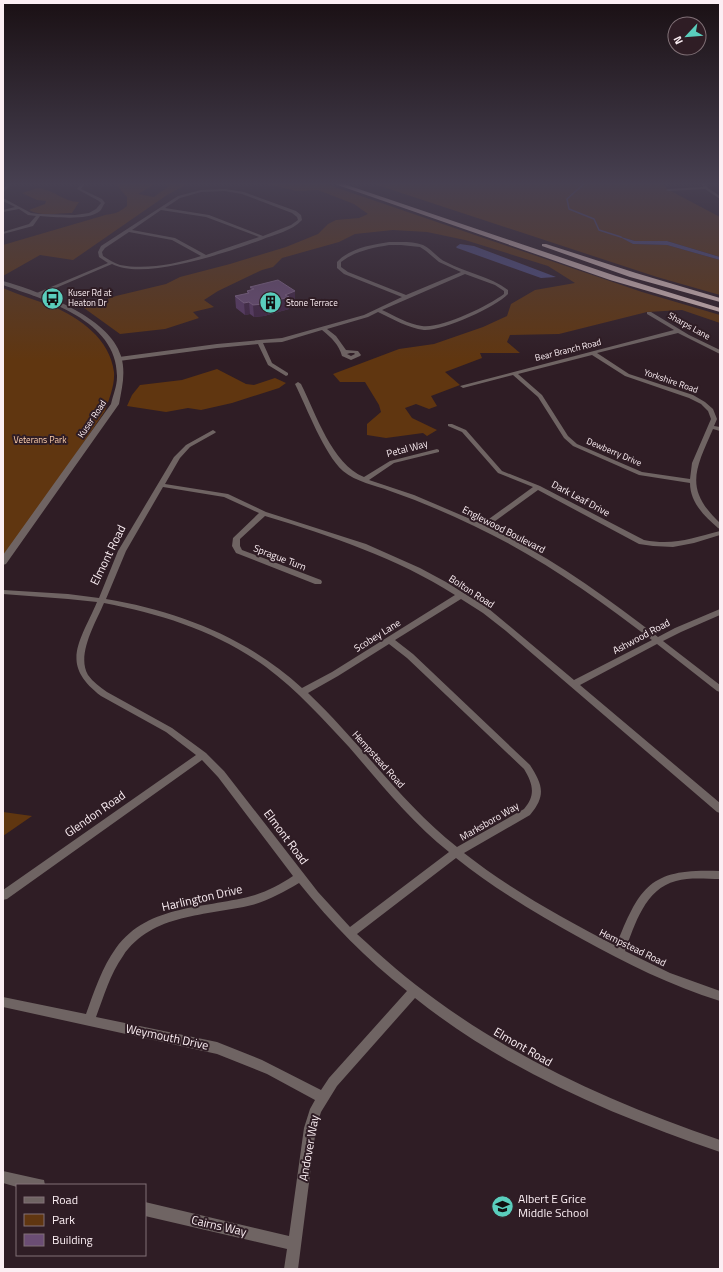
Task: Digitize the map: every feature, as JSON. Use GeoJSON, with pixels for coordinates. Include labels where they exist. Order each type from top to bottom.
{"type":"FeatureCollection","features":[{"type":"Feature","properties":{"kind":"highway"},"geometry":{"type":"LineString","coordinates":[[506,241],[614,278],[720,310]]}},
{"type":"Feature","properties":{"kind":"highway"},"geometry":{"type":"LineString","coordinates":[[533,242],[632,275],[720,300]]}},
{"type":"Feature","properties":{"kind":"street"},"geometry":{"type":"LineString","coordinates":[[113,241],[101,250],[101,257],[111,263],[133,269],[153,269],[234,248],[252,241]]}},
{"type":"Feature","properties":{"kind":"street"},"geometry":{"type":"LineString","coordinates":[[177,241],[204,256]]}},
{"type":"Feature","properties":{"kind":"street"},"geometry":{"type":"LineString","coordinates":[[377,310],[423,328],[437,327],[443,326],[506,294],[506,291],[502,286],[443,263],[436,258],[431,251],[406,243],[388,244],[368,248],[344,257],[338,262],[339,268],[346,274],[406,298]]}},
{"type":"Feature","properties":{"kind":"street"},"geometry":{"type":"LineString","coordinates":[[38,296],[111,263]]}},
{"type":"Feature","properties":{"kind":"street"},"geometry":{"type":"LineString","coordinates":[[38,296],[117,265]]}},
{"type":"Feature","properties":{"kind":"street"},"geometry":{"type":"LineString","coordinates":[[123,359],[130,360],[282,340],[324,328],[377,310],[465,272]]}},
{"type":"Feature","properties":{"kind":"street","name":"Kuser Road"},"geometry":{"type":"LineString","coordinates":[[3,283],[66,307],[93,323],[110,341],[123,359],[121,381],[115,404],[91,440],[24,530],[3,562]]}},
{"type":"Feature","properties":{"kind":"street","name":"Sharps Lane"},"geometry":{"type":"LineString","coordinates":[[649,313],[678,331],[720,352]]}},
{"type":"Feature","properties":{"kind":"street"},"geometry":{"type":"LineString","coordinates":[[324,328],[334,337],[345,352]]}},
{"type":"Feature","properties":{"kind":"street","name":"Bear Branch Road"},"geometry":{"type":"LineString","coordinates":[[463,386],[678,331]]}},
{"type":"Feature","properties":{"kind":"street"},"geometry":{"type":"LineString","coordinates":[[257,343],[270,364],[286,374]]}},
{"type":"Feature","properties":{"kind":"street","name":"Yorkshire Road"},"geometry":{"type":"LineString","coordinates":[[593,353],[625,374],[700,400],[710,408],[714,415],[711,427],[696,461],[693,481],[698,505],[708,517],[720,526]]}},
{"type":"Feature","properties":{"kind":"street","name":"Dewberry Drive"},"geometry":{"type":"LineString","coordinates":[[514,373],[540,396],[566,437],[575,445],[640,474],[693,481]]}},
{"type":"Feature","properties":{"kind":"street","name":"Englewood Boulevard"},"geometry":{"type":"LineString","coordinates":[[298,384],[336,460],[347,471],[364,480],[425,502],[482,527],[522,547],[570,577],[657,640],[720,689]]}},
{"type":"Feature","properties":{"kind":"street","name":"Dark Leaf Drive"},"geometry":{"type":"LineString","coordinates":[[450,425],[464,431],[500,472],[538,487],[635,539],[652,544],[679,545],[720,533]]}},
{"type":"Feature","properties":{"kind":"street"},"geometry":{"type":"LineString","coordinates":[[711,427],[720,429]]}},
{"type":"Feature","properties":{"kind":"street","name":"Elmont Road"},"geometry":{"type":"LineString","coordinates":[[213,432],[182,451],[160,485],[122,551],[81,649],[79,658],[85,675],[96,688],[169,730],[203,755],[221,774],[300,877],[350,934],[414,991],[483,1039],[571,1088],[612,1107],[669,1129],[720,1146]]}},
{"type":"Feature","properties":{"kind":"street","name":"Petal Way"},"geometry":{"type":"LineString","coordinates":[[364,480],[392,462],[437,451]]}},
{"type":"Feature","properties":{"kind":"street","name":"Bolton Road"},"geometry":{"type":"LineString","coordinates":[[160,485],[226,494],[264,513],[329,533],[390,558],[417,570],[461,595],[509,629],[720,809]]}},
{"type":"Feature","properties":{"kind":"street"},"geometry":{"type":"LineString","coordinates":[[482,527],[538,487]]}},
{"type":"Feature","properties":{"kind":"street","name":"Sprague Turn"},"geometry":{"type":"LineString","coordinates":[[264,513],[237,538],[236,546],[239,551],[318,582]]}},
{"type":"Feature","properties":{"kind":"street","name":"Hempstead Road"},"geometry":{"type":"LineString","coordinates":[[3,592],[56,594],[101,599],[156,611],[203,628],[246,650],[303,692],[411,812],[456,853],[501,886],[526,902],[618,954],[663,974],[720,996]]}},
{"type":"Feature","properties":{"kind":"street","name":"Scobey Lane"},"geometry":{"type":"LineString","coordinates":[[303,692],[335,674],[461,595]]}},
{"type":"Feature","properties":{"kind":"street","name":"Ashwood Road"},"geometry":{"type":"LineString","coordinates":[[574,684],[657,640],[720,612]]}},
{"type":"Feature","properties":{"kind":"street","name":"Marksboro Way"},"geometry":{"type":"LineString","coordinates":[[350,934],[456,853],[527,812],[536,797],[535,780],[530,771],[522,762],[410,656],[390,640]]}},
{"type":"Feature","properties":{"kind":"street","name":"Glendon Road"},"geometry":{"type":"LineString","coordinates":[[3,896],[203,755]]}},
{"type":"Feature","properties":{"kind":"street"},"geometry":{"type":"LineString","coordinates":[[618,954],[637,906],[644,895],[654,887],[678,876],[698,874],[720,875]]}},
{"type":"Feature","properties":{"kind":"street","name":"Harlington Drive"},"geometry":{"type":"LineString","coordinates":[[89,1021],[113,962],[121,950],[142,930],[171,916],[252,900],[270,894],[300,877]]}},
{"type":"Feature","properties":{"kind":"street","name":"Andover Way"},"geometry":{"type":"LineString","coordinates":[[291,1269],[310,1128],[322,1098],[333,1082],[414,991]]}},
{"type":"Feature","properties":{"kind":"street","name":"Weymouth Drive"},"geometry":{"type":"LineString","coordinates":[[4,1004],[218,1048],[248,1058],[277,1071],[322,1098]]}},
{"type":"Feature","properties":{"kind":"street"},"geometry":{"type":"LineString","coordinates":[[3,1177],[34,1184]]}},
{"type":"Feature","properties":{"kind":"street","name":"Cairns Way"},"geometry":{"type":"LineString","coordinates":[[146,1209],[294,1244]]}},
{"type":"Feature","properties":{"kind":"green space"},"geometry":{"type":"Polygon","coordinates":[[[15,241],[100,241],[73,260],[40,255],[3,276],[3,245],[15,241]]]}},
{"type":"Feature","properties":{"kind":"green space"},"geometry":{"type":"Polygon","coordinates":[[[300,241],[340,241],[282,258],[273,267],[262,270],[218,291],[204,300],[214,307],[193,312],[199,318],[165,329],[120,334],[84,308],[116,296],[166,284],[180,277],[286,247],[300,241]]]}},
{"type":"Feature","properties":{"kind":"green space"},"geometry":{"type":"Polygon","coordinates":[[[469,241],[494,241],[642,292],[720,315],[720,323],[682,310],[647,312],[559,334],[510,335],[507,342],[520,353],[480,353],[482,358],[445,372],[460,385],[431,396],[437,406],[429,409],[416,404],[405,408],[412,418],[437,430],[427,436],[423,433],[386,438],[367,435],[367,424],[381,412],[379,405],[365,382],[340,382],[333,374],[399,349],[434,344],[483,327],[507,316],[511,304],[535,290],[575,283],[548,266],[469,241]]]}},
{"type":"Feature","properties":{"kind":"green space"},"geometry":{"type":"Polygon","coordinates":[[[549,241],[628,241],[633,244],[667,245],[720,260],[720,295],[657,277],[549,241]]]}},
{"type":"Feature","properties":{"kind":"green space"},"geometry":{"type":"Polygon","coordinates":[[[668,241],[720,241],[720,257],[668,241]]]}},
{"type":"Feature","properties":{"kind":"green space","name":"Veterans Park"},"geometry":{"type":"Polygon","coordinates":[[[3,288],[52,306],[83,323],[107,349],[114,372],[113,387],[105,411],[7,555],[3,555],[3,288]]]}},
{"type":"Feature","properties":{"kind":"green space"},"geometry":{"type":"Polygon","coordinates":[[[217,369],[246,384],[254,385],[275,378],[286,383],[279,388],[232,403],[201,410],[188,408],[166,412],[127,406],[132,395],[140,385],[182,380],[217,369]]]}},
{"type":"Feature","properties":{"kind":"green space"},"geometry":{"type":"Polygon","coordinates":[[[3,812],[32,816],[3,836],[3,812]]]}},
{"type":"Feature","properties":{"kind":"shaded area"},"geometry":{"type":"Polygon","coordinates":[[[628,241],[668,241],[720,257],[720,260],[667,245],[633,244],[628,241]]]}},
{"type":"Feature","properties":{"kind":"shaded area"},"geometry":{"type":"Polygon","coordinates":[[[460,244],[474,246],[556,277],[541,278],[456,247],[460,244]]]}},
{"type":"Feature","properties":{"kind":"building"},"geometry":{"type":"Polygon","coordinates":[[[278,280],[295,291],[285,295],[289,297],[253,305],[249,302],[244,303],[235,296],[249,293],[247,291],[254,289],[250,287],[278,280]]]}},
{"type":"Feature","properties":{"kind":"place","name":"Kuser Rd at Heaton Dr"},"geometry":{"type":"Point","coordinates":[53,298]}},
{"type":"Feature","properties":{"kind":"place","name":"Stone Terrace"},"geometry":{"type":"Point","coordinates":[270,303]}},
{"type":"Feature","properties":{"kind":"place","name":"Albert E Grice Middle School"},"geometry":{"type":"Point","coordinates":[502,1206]}}]}
